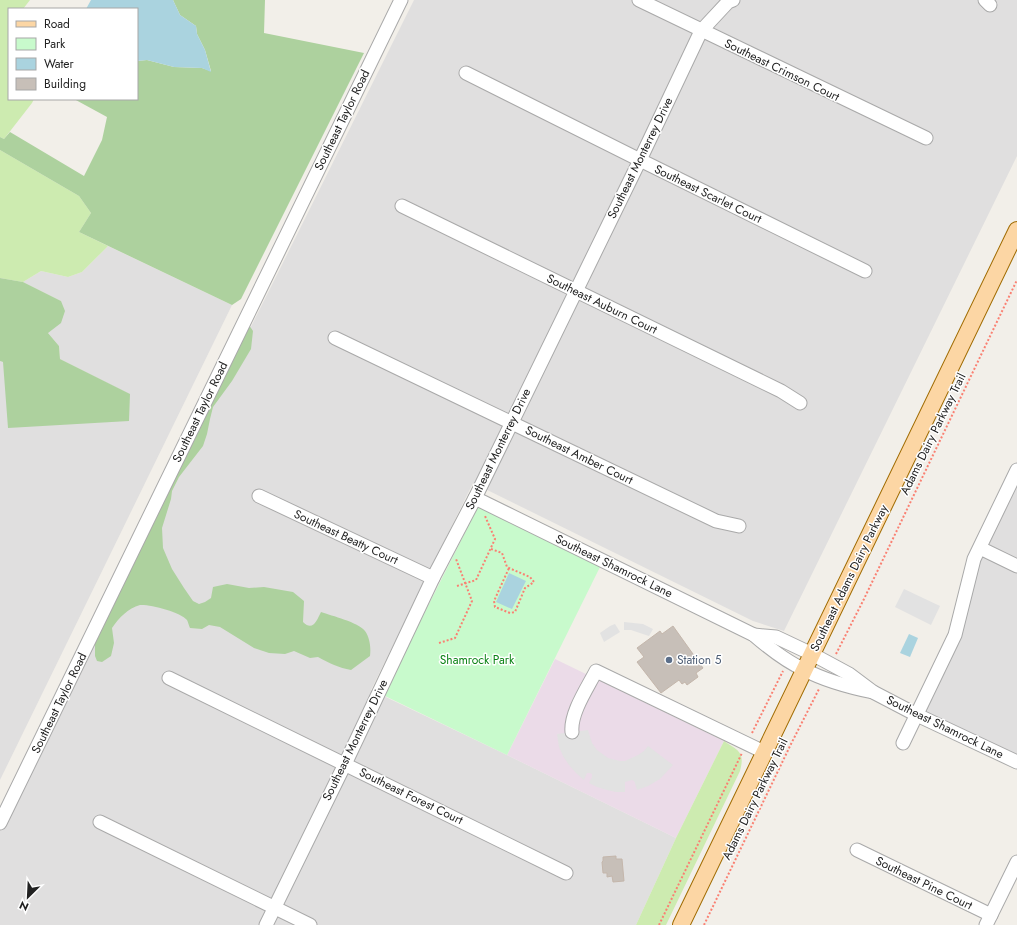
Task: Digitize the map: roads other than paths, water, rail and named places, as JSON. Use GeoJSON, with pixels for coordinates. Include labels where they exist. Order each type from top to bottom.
{"type":"FeatureCollection","features":[{"type":"Feature","properties":{"kind":"main road","name":"Southeast Adams Dairy Parkway"},"geometry":{"type":"LineString","coordinates":[[681,925],[1017,230]]}},
{"type":"Feature","properties":{"kind":"street","name":"Southeast Taylor Road"},"geometry":{"type":"LineString","coordinates":[[0,823],[400,0]]}},
{"type":"Feature","properties":{"kind":"street","name":"Southeast Crimson Court"},"geometry":{"type":"LineString","coordinates":[[639,0],[926,138]]}},
{"type":"Feature","properties":{"kind":"street","name":"Southeast Monterrey Drive"},"geometry":{"type":"LineString","coordinates":[[266,925],[345,764],[432,578],[475,498],[640,160],[701,31],[728,2],[733,0]]}},
{"type":"Feature","properties":{"kind":"street","name":"Southeast Scarlet Court"},"geometry":{"type":"LineString","coordinates":[[466,73],[865,271]]}},
{"type":"Feature","properties":{"kind":"street","name":"Southeast Auburn Court"},"geometry":{"type":"LineString","coordinates":[[402,206],[781,391],[800,404]]}},
{"type":"Feature","properties":{"kind":"street","name":"Southeast Amber Court"},"geometry":{"type":"LineString","coordinates":[[335,338],[716,521],[739,526]]}},
{"type":"Feature","properties":{"kind":"street"},"geometry":{"type":"LineString","coordinates":[[903,743],[955,635],[974,560],[1017,470]]}},
{"type":"Feature","properties":{"kind":"street","name":"Southeast Beatty Court"},"geometry":{"type":"LineString","coordinates":[[259,496],[432,578]]}},
{"type":"Feature","properties":{"kind":"street","name":"Southeast Shamrock Lane"},"geometry":{"type":"LineString","coordinates":[[475,498],[754,635],[772,650],[804,670],[840,684],[873,692]]}},
{"type":"Feature","properties":{"kind":"street"},"geometry":{"type":"LineString","coordinates":[[980,548],[1017,566]]}},
{"type":"Feature","properties":{"kind":"street","name":"Southeast Shamrock Lane"},"geometry":{"type":"LineString","coordinates":[[754,635],[776,637],[812,654],[849,674],[873,692],[917,715],[1017,762]]}},
{"type":"Feature","properties":{"kind":"street"},"geometry":{"type":"LineString","coordinates":[[572,732],[578,706],[596,671],[764,752]]}},
{"type":"Feature","properties":{"kind":"street","name":"Southeast Forest Court"},"geometry":{"type":"LineString","coordinates":[[170,678],[566,873]]}},
{"type":"Feature","properties":{"kind":"street"},"geometry":{"type":"LineString","coordinates":[[100,822],[310,925]]}},
{"type":"Feature","properties":{"kind":"street","name":"Southeast Pine Court"},"geometry":{"type":"LineString","coordinates":[[857,850],[989,920]]}},
{"type":"Feature","properties":{"kind":"street"},"geometry":{"type":"LineString","coordinates":[[989,920],[1017,862]]}},
{"type":"Feature","properties":{"kind":"water"},"geometry":{"type":"Polygon","coordinates":[[[91,0],[173,0],[180,15],[196,26],[197,34],[205,50],[211,72],[202,68],[174,67],[147,60],[138,61],[138,8],[87,8],[91,0]]]}},
{"type":"Feature","properties":{"kind":"water"},"geometry":{"type":"Polygon","coordinates":[[[509,573],[526,581],[512,609],[496,602],[509,573]]]}},
{"type":"Feature","properties":{"kind":"water"},"geometry":{"type":"Polygon","coordinates":[[[909,634],[918,638],[910,657],[900,653],[909,634]]]}},
{"type":"Feature","properties":{"kind":"place","name":"Station 5"},"geometry":{"type":"Point","coordinates":[669,660]}},
{"type":"Feature","properties":{"kind":"park label","name":"Shamrock Park"},"geometry":{"type":"Point","coordinates":[477,660]}}]}
